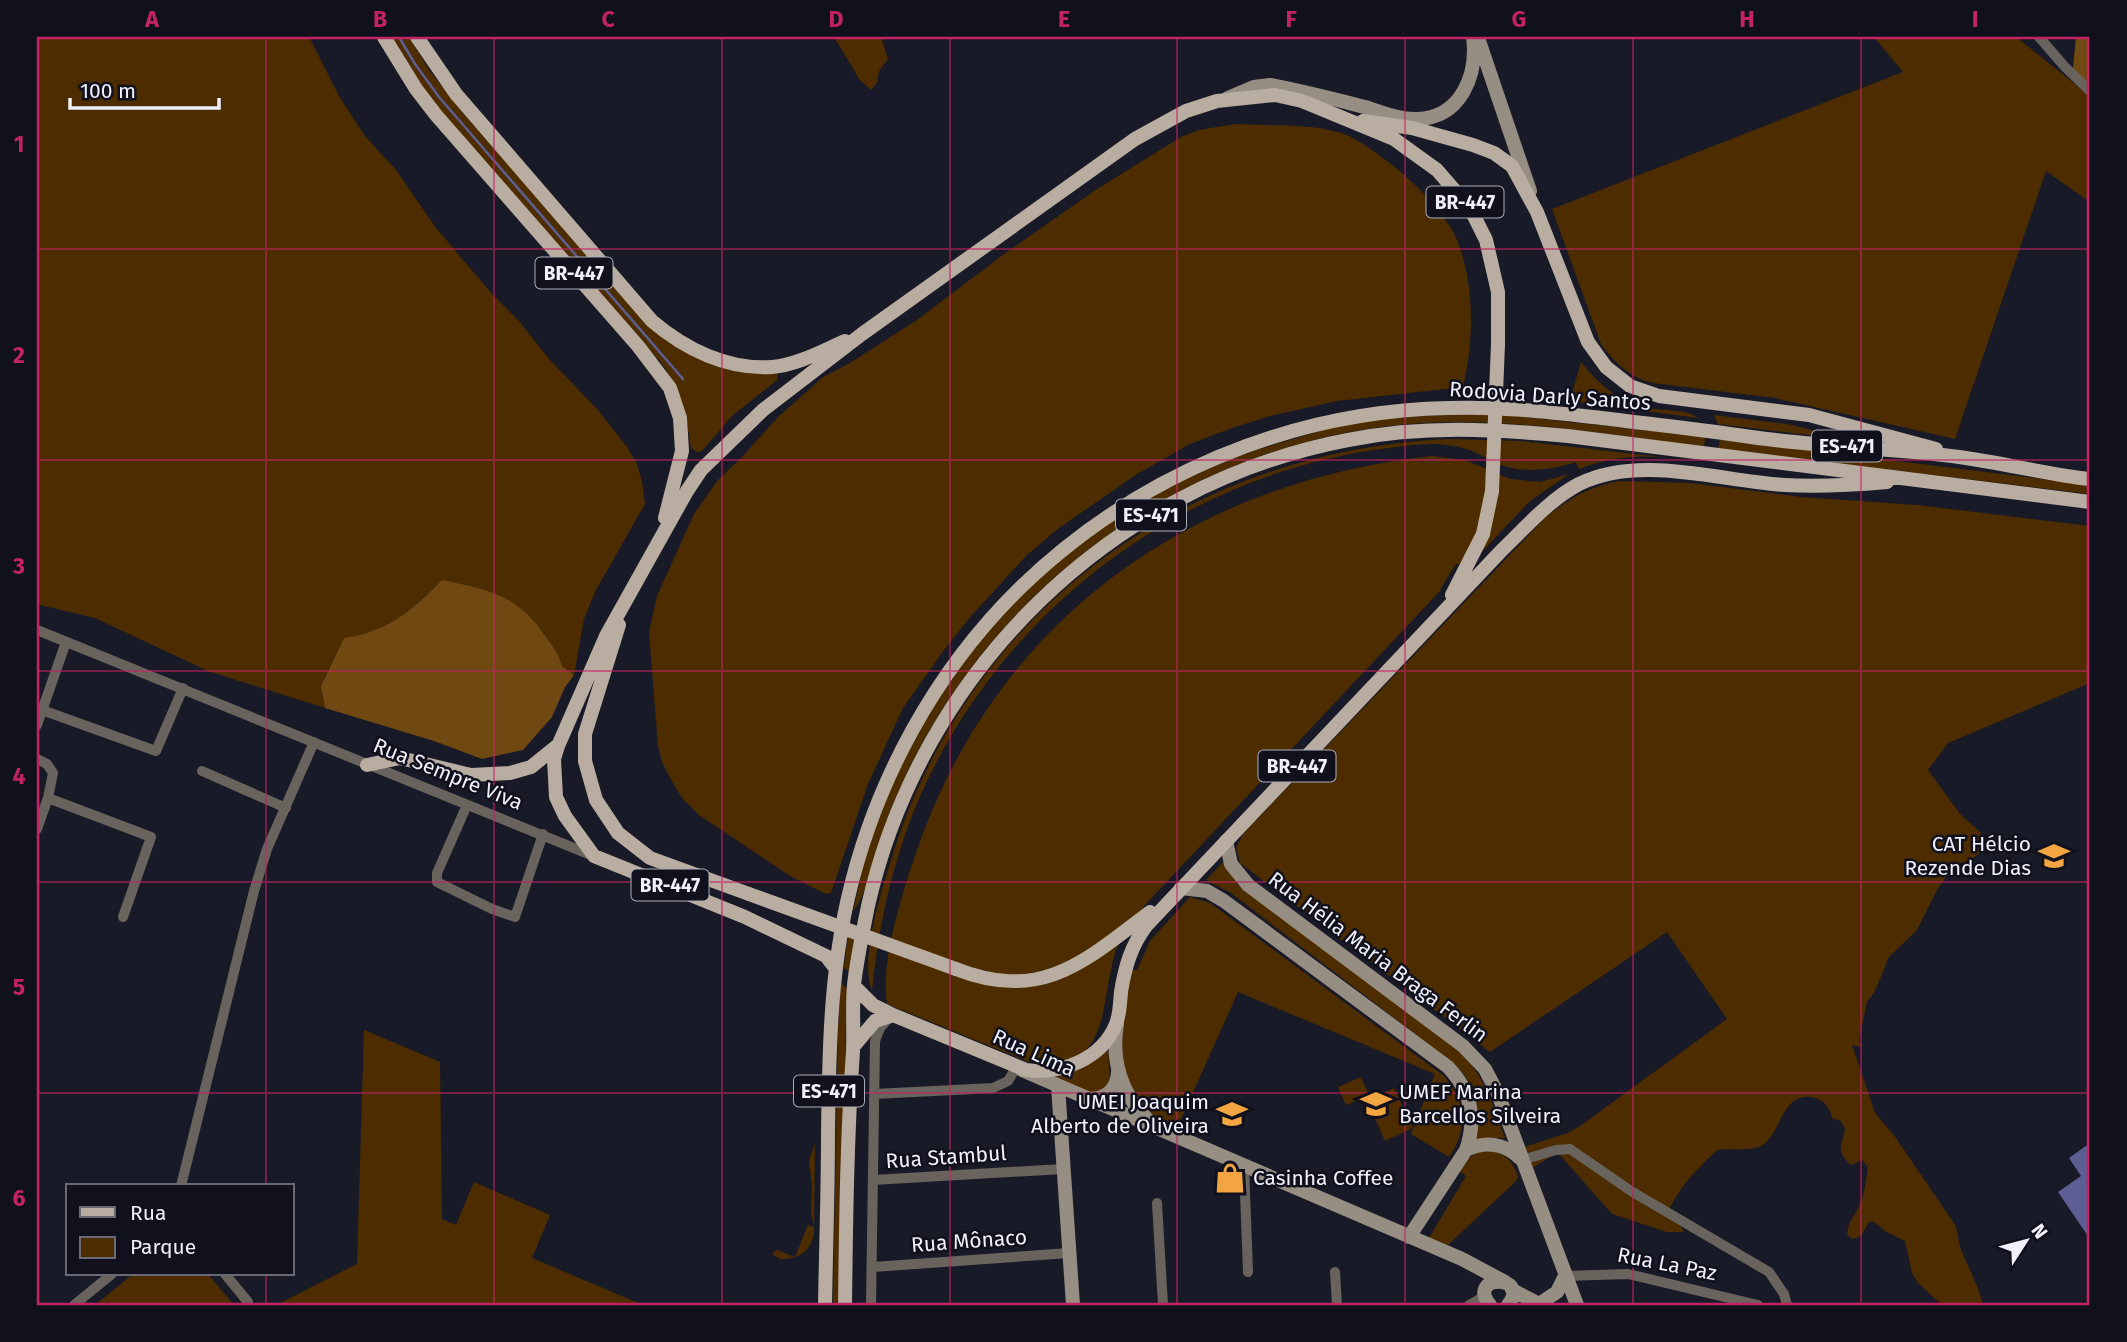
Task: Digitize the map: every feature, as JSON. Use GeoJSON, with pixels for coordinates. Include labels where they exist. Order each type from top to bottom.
{"type":"FeatureCollection","features":[{"type":"Feature","properties":{"kind":"main road","name":"BR-447"},"geometry":{"type":"LineString","coordinates":[[384,37],[436,116],[638,346],[670,388],[680,418],[682,451],[660,537]]}},
{"type":"Feature","properties":{"kind":"main road","name":"BR-447"},"geometry":{"type":"LineString","coordinates":[[417,37],[438,70],[491,136],[645,313],[671,337],[690,349],[733,363],[774,367],[792,363],[862,334]]}},
{"type":"Feature","properties":{"kind":"main road","name":"BR-447"},"geometry":{"type":"LineString","coordinates":[[594,856],[565,817],[556,797],[554,759],[606,636],[627,596],[660,537],[701,470],[763,410],[862,334],[1135,139],[1186,111],[1220,101],[1254,96],[1288,97],[1316,105],[1407,147],[1449,181],[1470,208],[1486,240],[1498,292],[1492,491],[1483,534],[1467,568],[1447,602],[1412,645],[1181,888],[1094,954],[1062,972],[1037,979],[1010,982],[982,978],[650,858],[618,833],[596,800],[585,761],[586,734],[627,596]]}},
{"type":"Feature","properties":{"kind":"main road","name":"BR-447"},"geometry":{"type":"LineString","coordinates":[[1345,118],[1412,128],[1494,153],[1515,170],[1537,212],[1588,342],[1599,360],[1622,381],[1639,390],[1692,401],[1809,415],[1961,457]]}},
{"type":"Feature","properties":{"kind":"main road","name":"Rodovia Darly Santos"},"geometry":{"type":"LineString","coordinates":[[825,1305],[828,1103],[836,968],[854,875],[877,803],[910,735],[950,670],[998,611],[1052,559],[1113,513],[1201,464],[1248,445],[1320,423],[1395,411],[1458,407],[1563,414],[1755,437],[1961,457],[2046,474],[2090,479]]}},
{"type":"Feature","properties":{"kind":"main road","name":"Rodovia Darly Santos"},"geometry":{"type":"LineString","coordinates":[[845,1305],[854,986],[869,905],[889,834],[917,767],[961,693],[1014,626],[1066,575],[1125,531],[1188,494],[1232,474],[1302,450],[1373,435],[1446,429],[1568,436],[2090,502]]}},
{"type":"Feature","properties":{"kind":"main road"},"geometry":{"type":"LineString","coordinates":[[1412,645],[1549,504],[1570,489],[1594,478],[1637,470],[1785,485],[1838,486],[1916,480]]}},
{"type":"Feature","properties":{"kind":"main road"},"geometry":{"type":"LineString","coordinates":[[367,765],[400,758],[471,775],[510,774],[531,767],[558,746]]}},
{"type":"Feature","properties":{"kind":"main road","name":"Rua Sempre Viva"},"geometry":{"type":"LineString","coordinates":[[594,856],[745,917],[826,956],[836,968]]}},
{"type":"Feature","properties":{"kind":"main road"},"geometry":{"type":"LineString","coordinates":[[1016,1068],[1045,1071],[1074,1065],[1099,1048],[1117,1023],[1126,966],[1136,941],[1181,888]]}},
{"type":"Feature","properties":{"kind":"main road","name":"Rua Lima"},"geometry":{"type":"LineString","coordinates":[[854,986],[873,1004],[896,1016],[1016,1068]]}},
{"type":"Feature","properties":{"kind":"main road"},"geometry":{"type":"LineString","coordinates":[[853,1048],[875,1021],[883,1016],[896,1016]]}},
{"type":"Feature","properties":{"kind":"street"},"geometry":{"type":"LineString","coordinates":[[1220,101],[1254,87],[1270,85],[1407,119],[1432,117],[1453,106],[1468,85],[1475,37]]}},
{"type":"Feature","properties":{"kind":"street"},"geometry":{"type":"LineString","coordinates":[[1475,37],[1537,212]]}},
{"type":"Feature","properties":{"kind":"street"},"geometry":{"type":"LineString","coordinates":[[2039,37],[2090,90]]}},
{"type":"Feature","properties":{"kind":"street","name":"Rua Sempre Viva"},"geometry":{"type":"LineString","coordinates":[[37,630],[594,856]]}},
{"type":"Feature","properties":{"kind":"street"},"geometry":{"type":"LineString","coordinates":[[37,725],[66,642]]}},
{"type":"Feature","properties":{"kind":"street"},"geometry":{"type":"LineString","coordinates":[[42,710],[156,751],[183,688]]}},
{"type":"Feature","properties":{"kind":"street"},"geometry":{"type":"LineString","coordinates":[[181,1184],[254,891],[267,849],[314,742]]}},
{"type":"Feature","properties":{"kind":"street"},"geometry":{"type":"LineString","coordinates":[[37,759],[50,768],[52,780],[37,829]]}},
{"type":"Feature","properties":{"kind":"street"},"geometry":{"type":"LineString","coordinates":[[202,771],[286,808]]}},
{"type":"Feature","properties":{"kind":"street"},"geometry":{"type":"LineString","coordinates":[[48,798],[151,837],[123,917]]}},
{"type":"Feature","properties":{"kind":"street"},"geometry":{"type":"LineString","coordinates":[[467,805],[437,873],[437,882],[492,909],[515,917],[543,834]]}},
{"type":"Feature","properties":{"kind":"street","name":"Rua Hélia Maria Braga Ferlin"},"geometry":{"type":"LineString","coordinates":[[1226,841],[1231,864],[1248,885],[1464,1046],[1479,1060],[1495,1085],[1577,1305]]}},
{"type":"Feature","properties":{"kind":"street"},"geometry":{"type":"LineString","coordinates":[[1181,888],[1207,891],[1224,901],[1448,1068],[1461,1083],[1470,1102],[1472,1131],[1466,1150],[1409,1237]]}},
{"type":"Feature","properties":{"kind":"street"},"geometry":{"type":"LineString","coordinates":[[872,1305],[876,1037],[883,1024],[896,1016]]}},
{"type":"Feature","properties":{"kind":"street"},"geometry":{"type":"LineString","coordinates":[[1088,1099],[1100,1099],[1110,1093],[1117,1083],[1117,1023]]}},
{"type":"Feature","properties":{"kind":"street"},"geometry":{"type":"LineString","coordinates":[[874,1094],[993,1088],[1008,1081],[1016,1068]]}},
{"type":"Feature","properties":{"kind":"street","name":"Rua Lima"},"geometry":{"type":"LineString","coordinates":[[1016,1068],[1462,1259],[1508,1286]]}},
{"type":"Feature","properties":{"kind":"street"},"geometry":{"type":"LineString","coordinates":[[1118,1071],[1132,1102],[1154,1126]]}},
{"type":"Feature","properties":{"kind":"street"},"geometry":{"type":"LineString","coordinates":[[1058,1086],[1073,1305]]}},
{"type":"Feature","properties":{"kind":"street"},"geometry":{"type":"LineString","coordinates":[[1466,1150],[1486,1144],[1499,1146],[1512,1151],[1522,1160],[1564,1149],[1578,1153],[1631,1191],[1769,1272],[1784,1294],[1787,1305]]}},
{"type":"Feature","properties":{"kind":"street"},"geometry":{"type":"LineString","coordinates":[[1244,1167],[1248,1272]]}},
{"type":"Feature","properties":{"kind":"street","name":"Rua Stambul"},"geometry":{"type":"LineString","coordinates":[[873,1180],[1063,1169]]}},
{"type":"Feature","properties":{"kind":"street"},"geometry":{"type":"LineString","coordinates":[[1157,1203],[1163,1305]]}},
{"type":"Feature","properties":{"kind":"street","name":"Rua Mônaco"},"geometry":{"type":"LineString","coordinates":[[873,1267],[1069,1253]]}},
{"type":"Feature","properties":{"kind":"street","name":"Rua Lima"},"geometry":{"type":"LineString","coordinates":[[1462,1259],[1480,1280],[1487,1297]]}},
{"type":"Feature","properties":{"kind":"street"},"geometry":{"type":"LineString","coordinates":[[1335,1272],[1338,1305]]}},
{"type":"Feature","properties":{"kind":"street","name":"Rua La Paz"},"geometry":{"type":"LineString","coordinates":[[1565,1276],[1628,1274],[1758,1305]]}},
{"type":"Feature","properties":{"kind":"street"},"geometry":{"type":"LineString","coordinates":[[74,1305],[110,1276]]}},
{"type":"Feature","properties":{"kind":"street"},"geometry":{"type":"LineString","coordinates":[[227,1276],[248,1302]]}},
{"type":"Feature","properties":{"kind":"street"},"geometry":{"type":"LineString","coordinates":[[1518,1305],[1545,1305],[1558,1292],[1565,1276]]}},
{"type":"Feature","properties":{"kind":"street"},"geometry":{"type":"LineString","coordinates":[[1469,1305],[1487,1297],[1493,1282],[1508,1286],[1545,1305]]}},
{"type":"Feature","properties":{"kind":"street"},"geometry":{"type":"LineString","coordinates":[[1508,1286],[1513,1296],[1508,1305]]}},
{"type":"Feature","properties":{"kind":"green space"},"geometry":{"type":"Polygon","coordinates":[[[37,37],[309,37],[340,98],[365,136],[396,170],[436,228],[492,294],[598,410],[637,464],[645,504],[596,590],[584,619],[574,675],[562,666],[552,645],[532,620],[510,601],[486,590],[442,580],[420,601],[387,625],[344,638],[321,686],[325,708],[208,671],[95,618],[40,605],[37,608],[37,37]]]}},
{"type":"Feature","properties":{"kind":"green space"},"geometry":{"type":"Polygon","coordinates":[[[390,37],[409,37],[429,70],[463,113],[661,336],[778,373],[777,380],[732,416],[702,451],[697,452],[691,448],[682,403],[662,364],[449,122],[431,100],[390,37]]]}},
{"type":"Feature","properties":{"kind":"green space"},"geometry":{"type":"Polygon","coordinates":[[[834,37],[881,37],[888,59],[879,71],[877,83],[871,90],[860,80],[834,37]]]}},
{"type":"Feature","properties":{"kind":"green space"},"geometry":{"type":"Polygon","coordinates":[[[1874,37],[2016,37],[2090,96],[2090,202],[2046,171],[1955,439],[1775,398],[1653,383],[1624,369],[1601,344],[1552,209],[1903,72],[1874,37]]]}},
{"type":"Feature","properties":{"kind":"green space"},"geometry":{"type":"Polygon","coordinates":[[[1236,124],[1302,126],[1347,135],[1396,168],[1436,208],[1457,240],[1470,294],[1471,332],[1463,387],[1337,401],[1270,416],[1232,428],[1190,444],[1137,474],[1059,528],[1027,555],[972,615],[903,708],[868,784],[831,893],[826,894],[790,876],[699,815],[682,798],[662,762],[658,746],[649,632],[657,596],[694,514],[718,480],[777,418],[823,377],[917,320],[1094,191],[1181,137],[1199,130],[1236,124]]]}},
{"type":"Feature","properties":{"kind":"green space"},"geometry":{"type":"Polygon","coordinates":[[[1581,362],[1596,379],[1622,399],[1643,407],[1682,412],[1698,418],[1570,401],[1581,362]]]}},
{"type":"Feature","properties":{"kind":"green space"},"geometry":{"type":"Polygon","coordinates":[[[1496,414],[1705,437],[1704,447],[1576,430],[1481,422],[1375,428],[1302,443],[1232,467],[1165,499],[1103,539],[1045,586],[994,639],[949,699],[917,753],[891,810],[863,894],[853,911],[866,854],[880,815],[909,751],[942,694],[980,642],[1022,595],[1069,553],[1120,516],[1176,484],[1235,458],[1348,424],[1403,417],[1496,414]]]}},
{"type":"Feature","properties":{"kind":"green space"},"geometry":{"type":"Polygon","coordinates":[[[1714,415],[1787,424],[1857,441],[1718,424],[1714,415]]]}},
{"type":"Feature","properties":{"kind":"green space"},"geometry":{"type":"Polygon","coordinates":[[[1447,439],[1519,441],[1662,457],[1620,458],[1579,469],[1576,462],[1547,469],[1527,470],[1498,464],[1466,449],[1445,445],[1418,444],[1381,449],[1308,464],[1237,488],[1170,521],[1108,562],[1051,610],[1000,665],[957,726],[922,792],[903,840],[884,914],[872,991],[868,961],[878,905],[892,857],[927,768],[975,688],[1034,618],[1102,559],[1179,511],[1263,474],[1353,450],[1447,439]]]}},
{"type":"Feature","properties":{"kind":"green space"},"geometry":{"type":"Polygon","coordinates":[[[1720,439],[2090,485],[2090,494],[1718,449],[1720,439]]]}},
{"type":"Feature","properties":{"kind":"green space"},"geometry":{"type":"Polygon","coordinates":[[[1432,456],[1465,460],[1510,479],[1540,482],[1569,474],[1530,501],[1477,557],[1455,565],[1439,592],[1144,906],[1126,930],[1116,950],[1102,1017],[1088,1048],[1074,1058],[1055,1063],[1029,1062],[887,1004],[886,970],[898,911],[914,859],[949,775],[994,700],[1048,634],[1111,578],[1182,532],[1260,497],[1343,471],[1432,456]]]}},
{"type":"Feature","properties":{"kind":"green space"},"geometry":{"type":"Polygon","coordinates":[[[1620,481],[1690,483],[1801,497],[1917,505],[2090,526],[2090,683],[1948,743],[1928,770],[1960,814],[1981,833],[1988,846],[1970,861],[1955,864],[1937,890],[1917,930],[1889,957],[1875,991],[1867,1002],[1859,1040],[1862,1047],[1852,1045],[1875,1113],[1896,1138],[1955,1225],[1961,1249],[1983,1305],[1942,1305],[1918,1283],[1912,1273],[1905,1241],[1874,1222],[1869,1222],[1861,1236],[1852,1239],[1847,1234],[1862,1198],[1868,1167],[1862,1160],[1851,1165],[1846,1160],[1841,1152],[1845,1129],[1841,1121],[1832,1118],[1827,1106],[1815,1098],[1795,1100],[1783,1114],[1774,1133],[1761,1146],[1717,1150],[1704,1163],[1685,1184],[1670,1208],[1684,1232],[1667,1232],[1612,1214],[1560,1155],[1555,1154],[1532,1168],[1524,1147],[1568,1133],[1580,1126],[1727,1019],[1667,932],[1490,1052],[1240,863],[1236,848],[1243,834],[1545,518],[1580,494],[1620,481]]]}},
{"type":"Feature","properties":{"kind":"green space"},"geometry":{"type":"Polygon","coordinates":[[[1223,862],[1238,885],[1461,1053],[1483,1083],[1505,1138],[1476,1139],[1479,1119],[1476,1100],[1469,1082],[1457,1066],[1231,893],[1206,880],[1223,862]]]}},
{"type":"Feature","properties":{"kind":"green space"},"geometry":{"type":"Polygon","coordinates":[[[1190,897],[1210,903],[1444,1076],[1457,1095],[1462,1116],[1459,1137],[1449,1157],[1411,1134],[1435,1074],[1238,992],[1177,1128],[1155,1117],[1145,1108],[1130,1087],[1121,1062],[1121,1030],[1129,970],[1137,970],[1150,941],[1190,897]]]}},
{"type":"Feature","properties":{"kind":"green space"},"geometry":{"type":"Polygon","coordinates":[[[857,929],[850,973],[844,967],[848,935],[857,929]]]}},
{"type":"Feature","properties":{"kind":"green space"},"geometry":{"type":"Polygon","coordinates":[[[841,983],[849,990],[841,1305],[833,1305],[838,1029],[841,983]]]}},
{"type":"Feature","properties":{"kind":"green space"},"geometry":{"type":"Polygon","coordinates":[[[364,1030],[440,1062],[442,1219],[456,1225],[474,1182],[550,1215],[532,1258],[643,1305],[276,1305],[357,1264],[364,1030]]]}},
{"type":"Feature","properties":{"kind":"green space"},"geometry":{"type":"Polygon","coordinates":[[[1108,1047],[1110,1083],[1098,1095],[1058,1080],[1056,1076],[1108,1047]]]}},
{"type":"Feature","properties":{"kind":"green space"},"geometry":{"type":"Polygon","coordinates":[[[1361,1077],[1369,1095],[1346,1105],[1338,1087],[1361,1077]]]}},
{"type":"Feature","properties":{"kind":"green space"},"geometry":{"type":"Polygon","coordinates":[[[1394,1088],[1413,1128],[1385,1141],[1367,1100],[1394,1088]]]}},
{"type":"Feature","properties":{"kind":"green space"},"geometry":{"type":"Polygon","coordinates":[[[815,1143],[814,1233],[813,1239],[804,1252],[795,1257],[808,1225],[814,1227],[809,1161],[815,1143]]]}},
{"type":"Feature","properties":{"kind":"green space"},"geometry":{"type":"Polygon","coordinates":[[[1491,1150],[1512,1163],[1518,1177],[1516,1181],[1448,1245],[1429,1238],[1466,1176],[1459,1171],[1472,1156],[1491,1150]]]}},
{"type":"Feature","properties":{"kind":"green space"},"geometry":{"type":"Polygon","coordinates":[[[777,1250],[795,1257],[782,1260],[772,1254],[777,1250]]]}},
{"type":"Feature","properties":{"kind":"green space"},"geometry":{"type":"Polygon","coordinates":[[[131,1276],[210,1276],[234,1305],[95,1305],[131,1276]]]}},
{"type":"Feature","properties":{"kind":"shaded area"},"geometry":{"type":"Polygon","coordinates":[[[2076,37],[2090,37],[2090,88],[2073,68],[2076,37]]]}},
{"type":"Feature","properties":{"kind":"shaded area"},"geometry":{"type":"Polygon","coordinates":[[[442,580],[486,590],[511,601],[533,620],[552,645],[562,666],[574,675],[565,687],[552,717],[523,750],[482,759],[434,741],[325,708],[321,686],[344,638],[387,625],[420,601],[442,580]]]}},
{"type":"Feature","properties":{"kind":"water"},"geometry":{"type":"Polygon","coordinates":[[[2090,1143],[2090,1239],[2058,1192],[2081,1176],[2069,1158],[2090,1143]]]}},
{"type":"Feature","properties":{"kind":"waterway"},"geometry":{"type":"LineString","coordinates":[[399,37],[439,97],[683,379]]}},
{"type":"Feature","properties":{"kind":"place","name":"CAT Hélcio Rezende Dias"},"geometry":{"type":"Point","coordinates":[2054,856]}},
{"type":"Feature","properties":{"kind":"place","name":"UMEF Marina Barcellos Silveira"},"geometry":{"type":"Point","coordinates":[1376,1104]}},
{"type":"Feature","properties":{"kind":"place","name":"UMEI Joaquim Alberto de Oliveira"},"geometry":{"type":"Point","coordinates":[1232,1114]}},
{"type":"Feature","properties":{"kind":"place","name":"Casinha Coffee"},"geometry":{"type":"Point","coordinates":[1230,1178]}}]}
